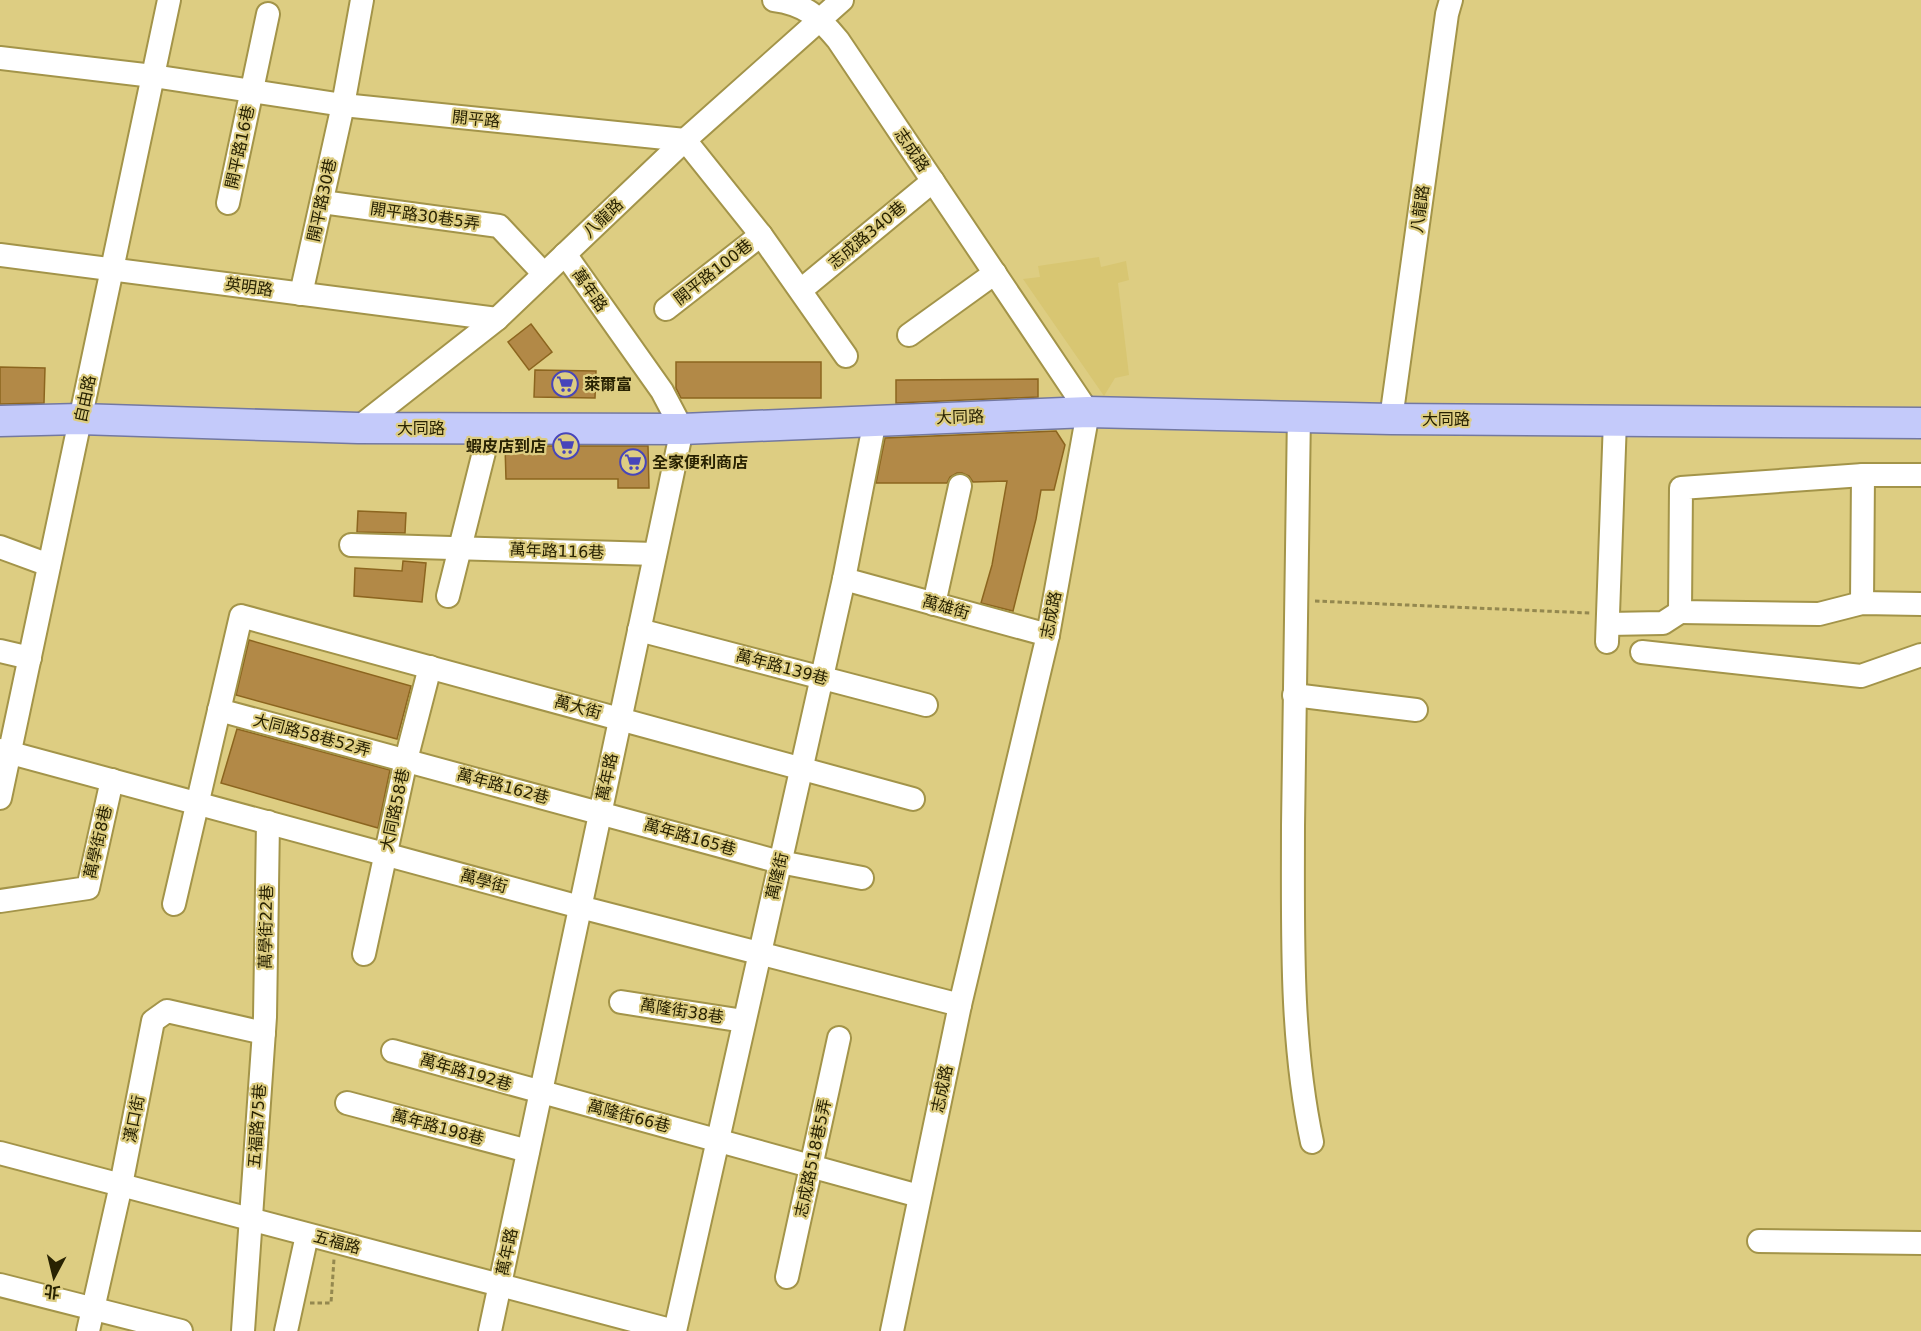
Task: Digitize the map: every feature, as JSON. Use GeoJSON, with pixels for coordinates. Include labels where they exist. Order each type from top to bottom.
{"type":"FeatureCollection","features":[{"type":"Feature","properties":{"kind":"main road","name":"大同路"},"geometry":{"type":"LineString","coordinates":[[0,421],[80,419],[358,428],[682,429],[1088,412],[1391,419],[1921,423]]}},
{"type":"Feature","properties":{"kind":"street","name":"自由路"},"geometry":{"type":"LineString","coordinates":[[0,798],[5,751],[30,658],[169,0]]}},
{"type":"Feature","properties":{"kind":"street","name":"開平路30巷"},"geometry":{"type":"LineString","coordinates":[[301,294],[343,105],[362,0]]}},
{"type":"Feature","properties":{"kind":"street","name":"志成路"},"geometry":{"type":"LineString","coordinates":[[774,0],[803,8],[820,19],[838,40],[1088,412],[1048,635],[960,1005],[892,1331]]}},
{"type":"Feature","properties":{"kind":"street","name":"八龍路"},"geometry":{"type":"LineString","coordinates":[[358,428],[497,319],[685,140],[842,0]]}},
{"type":"Feature","properties":{"kind":"street","name":"八龍路"},"geometry":{"type":"LineString","coordinates":[[1391,419],[1447,14],[1451,0]]}},
{"type":"Feature","properties":{"kind":"street","name":"開平路16巷"},"geometry":{"type":"LineString","coordinates":[[228,203],[268,14]]}},
{"type":"Feature","properties":{"kind":"street","name":"開平路"},"geometry":{"type":"LineString","coordinates":[[0,58],[153,76],[343,105],[685,140]]}},
{"type":"Feature","properties":{"kind":"street"},"geometry":{"type":"LineString","coordinates":[[685,140],[761,235],[846,356]]}},
{"type":"Feature","properties":{"kind":"street","name":"志成路340巷"},"geometry":{"type":"LineString","coordinates":[[801,290],[933,181]]}},
{"type":"Feature","properties":{"kind":"street","name":"開平路30巷5弄"},"geometry":{"type":"LineString","coordinates":[[322,202],[499,226],[544,274]]}},
{"type":"Feature","properties":{"kind":"street","name":"開平路100巷"},"geometry":{"type":"LineString","coordinates":[[666,309],[761,235]]}},
{"type":"Feature","properties":{"kind":"street","name":"萬年路"},"geometry":{"type":"LineString","coordinates":[[490,1331],[682,429],[662,391],[565,254]]}},
{"type":"Feature","properties":{"kind":"street","name":"英明路"},"geometry":{"type":"LineString","coordinates":[[0,255],[497,319]]}},
{"type":"Feature","properties":{"kind":"street"},"geometry":{"type":"LineString","coordinates":[[909,335],[995,273]]}},
{"type":"Feature","properties":{"kind":"street"},"geometry":{"type":"LineString","coordinates":[[1299,417],[1295,600],[1293,974],[1305,1108],[1312,1142]]}},
{"type":"Feature","properties":{"kind":"street","name":"萬隆街"},"geometry":{"type":"LineString","coordinates":[[674,1331],[844,579],[875,420]]}},
{"type":"Feature","properties":{"kind":"street"},"geometry":{"type":"LineString","coordinates":[[1615,420],[1608,627],[1663,623],[1680,612],[1819,615],[1862,603],[1921,604]]}},
{"type":"Feature","properties":{"kind":"street"},"geometry":{"type":"LineString","coordinates":[[448,596],[490,428]]}},
{"type":"Feature","properties":{"kind":"street"},"geometry":{"type":"LineString","coordinates":[[1680,612],[1681,488],[1863,475],[1921,475]]}},
{"type":"Feature","properties":{"kind":"street"},"geometry":{"type":"LineString","coordinates":[[1862,603],[1863,475]]}},
{"type":"Feature","properties":{"kind":"street"},"geometry":{"type":"LineString","coordinates":[[934,604],[960,486]]}},
{"type":"Feature","properties":{"kind":"street","name":"萬年路116巷"},"geometry":{"type":"LineString","coordinates":[[351,545],[655,554]]}},
{"type":"Feature","properties":{"kind":"street"},"geometry":{"type":"LineString","coordinates":[[0,547],[49,565]]}},
{"type":"Feature","properties":{"kind":"street","name":"萬雄街"},"geometry":{"type":"LineString","coordinates":[[844,579],[1048,635]]}},
{"type":"Feature","properties":{"kind":"street","name":"萬大街"},"geometry":{"type":"LineString","coordinates":[[219,710],[241,616],[913,799]]}},
{"type":"Feature","properties":{"kind":"street","name":"萬年路139巷"},"geometry":{"type":"LineString","coordinates":[[639,630],[926,705]]}},
{"type":"Feature","properties":{"kind":"street"},"geometry":{"type":"LineString","coordinates":[[0,651],[30,658]]}},
{"type":"Feature","properties":{"kind":"street"},"geometry":{"type":"LineString","coordinates":[[1642,652],[1861,676],[1921,656]]}},
{"type":"Feature","properties":{"kind":"street","name":"大同路58巷"},"geometry":{"type":"LineString","coordinates":[[364,954],[406,760],[430,667]]}},
{"type":"Feature","properties":{"kind":"street"},"geometry":{"type":"LineString","coordinates":[[1294,695],[1416,710]]}},
{"type":"Feature","properties":{"kind":"street"},"geometry":{"type":"LineString","coordinates":[[174,904],[219,710]]}},
{"type":"Feature","properties":{"kind":"street","name":"大同路58巷52弄"},"geometry":{"type":"LineString","coordinates":[[219,710],[406,760]]}},
{"type":"Feature","properties":{"kind":"street","name":"萬學街"},"geometry":{"type":"LineString","coordinates":[[5,751],[580,907],[960,1005]]}},
{"type":"Feature","properties":{"kind":"street","name":"萬年路162巷"},"geometry":{"type":"LineString","coordinates":[[406,760],[600,812]]}},
{"type":"Feature","properties":{"kind":"street","name":"萬學街8巷"},"geometry":{"type":"LineString","coordinates":[[0,901],[88,888],[112,780]]}},
{"type":"Feature","properties":{"kind":"street","name":"萬年路165巷"},"geometry":{"type":"LineString","coordinates":[[600,812],[780,862],[862,878]]}},
{"type":"Feature","properties":{"kind":"street","name":"萬學街22巷"},"geometry":{"type":"LineString","coordinates":[[264,1033],[267,822]]}},
{"type":"Feature","properties":{"kind":"street","name":"萬隆街38巷"},"geometry":{"type":"LineString","coordinates":[[621,1002],[744,1021]]}},
{"type":"Feature","properties":{"kind":"street","name":"漢口街"},"geometry":{"type":"LineString","coordinates":[[88,1331],[121,1185],[153,1021],[167,1011],[264,1033]]}},
{"type":"Feature","properties":{"kind":"street","name":"五福路75巷"},"geometry":{"type":"LineString","coordinates":[[243,1331],[264,1033]]}},
{"type":"Feature","properties":{"kind":"street","name":"志成路518巷5弄"},"geometry":{"type":"LineString","coordinates":[[786,1277],[839,1038]]}},
{"type":"Feature","properties":{"kind":"street","name":"萬年路192巷"},"geometry":{"type":"LineString","coordinates":[[393,1051],[540,1092]]}},
{"type":"Feature","properties":{"kind":"street","name":"萬隆街66巷"},"geometry":{"type":"LineString","coordinates":[[540,1092],[919,1196]]}},
{"type":"Feature","properties":{"kind":"street","name":"萬年路198巷"},"geometry":{"type":"LineString","coordinates":[[347,1103],[528,1151]]}},
{"type":"Feature","properties":{"kind":"street","name":"五福路"},"geometry":{"type":"LineString","coordinates":[[0,1154],[674,1331]]}},
{"type":"Feature","properties":{"kind":"street"},"geometry":{"type":"LineString","coordinates":[[286,1331],[307,1234]]}},
{"type":"Feature","properties":{"kind":"street"},"geometry":{"type":"LineString","coordinates":[[1759,1241],[1921,1243]]}},
{"type":"Feature","properties":{"kind":"street"},"geometry":{"type":"LineString","coordinates":[[0,1285],[181,1331]]}},
{"type":"Feature","properties":{"kind":"path"},"geometry":{"type":"LineString","coordinates":[[1295,600],[1608,627]]}},
{"type":"Feature","properties":{"kind":"path"},"geometry":{"type":"LineString","coordinates":[[293,1302],[331,1304],[336,1242]]}},
{"type":"Feature","properties":{"kind":"shaded area"},"geometry":{"type":"Polygon","coordinates":[[[1099,257],[1101,267],[1126,261],[1129,280],[1118,283],[1129,375],[1115,378],[1104,396],[1023,279],[1040,277],[1038,266],[1099,257]]]}},
{"type":"Feature","properties":{"kind":"building"},"geometry":{"type":"Polygon","coordinates":[[[531,324],[552,352],[529,370],[508,342],[531,324]]]}},
{"type":"Feature","properties":{"kind":"building"},"geometry":{"type":"Polygon","coordinates":[[[676,362],[821,362],[821,398],[681,398],[676,388],[676,362]]]}},
{"type":"Feature","properties":{"kind":"building"},"geometry":{"type":"Polygon","coordinates":[[[0,367],[45,368],[44,403],[0,404],[0,367]]]}},
{"type":"Feature","properties":{"kind":"building","name":"萊爾富"},"geometry":{"type":"Polygon","coordinates":[[[535,370],[596,371],[595,398],[534,397],[535,370]]]}},
{"type":"Feature","properties":{"kind":"building"},"geometry":{"type":"Polygon","coordinates":[[[1038,379],[1038,397],[896,403],[896,380],[1038,379]]]}},
{"type":"Feature","properties":{"kind":"building"},"geometry":{"type":"Polygon","coordinates":[[[1056,431],[1065,445],[1054,490],[1041,490],[1013,611],[981,603],[992,565],[1007,481],[973,482],[969,476],[957,473],[950,477],[947,483],[876,483],[885,438],[1056,431]]]}},
{"type":"Feature","properties":{"kind":"building"},"geometry":{"type":"Polygon","coordinates":[[[505,446],[648,446],[649,488],[618,488],[618,479],[506,479],[505,446]]]}},
{"type":"Feature","properties":{"kind":"building"},"geometry":{"type":"Polygon","coordinates":[[[358,511],[406,513],[405,533],[357,532],[358,511]]]}},
{"type":"Feature","properties":{"kind":"building"},"geometry":{"type":"Polygon","coordinates":[[[403,561],[426,563],[422,602],[354,596],[355,568],[402,571],[403,561]]]}},
{"type":"Feature","properties":{"kind":"building"},"geometry":{"type":"Polygon","coordinates":[[[249,640],[411,686],[397,739],[236,695],[249,640]]]}},
{"type":"Feature","properties":{"kind":"building"},"geometry":{"type":"Polygon","coordinates":[[[237,729],[390,770],[378,828],[221,783],[237,729]]]}},
{"type":"Feature","properties":{"kind":"place","name":"萊爾富"},"geometry":{"type":"Point","coordinates":[565,384]}},
{"type":"Feature","properties":{"kind":"place","name":"蝦皮店到店"},"geometry":{"type":"Point","coordinates":[566,446]}},
{"type":"Feature","properties":{"kind":"place","name":"全家便利商店"},"geometry":{"type":"Point","coordinates":[633,462]}}]}
